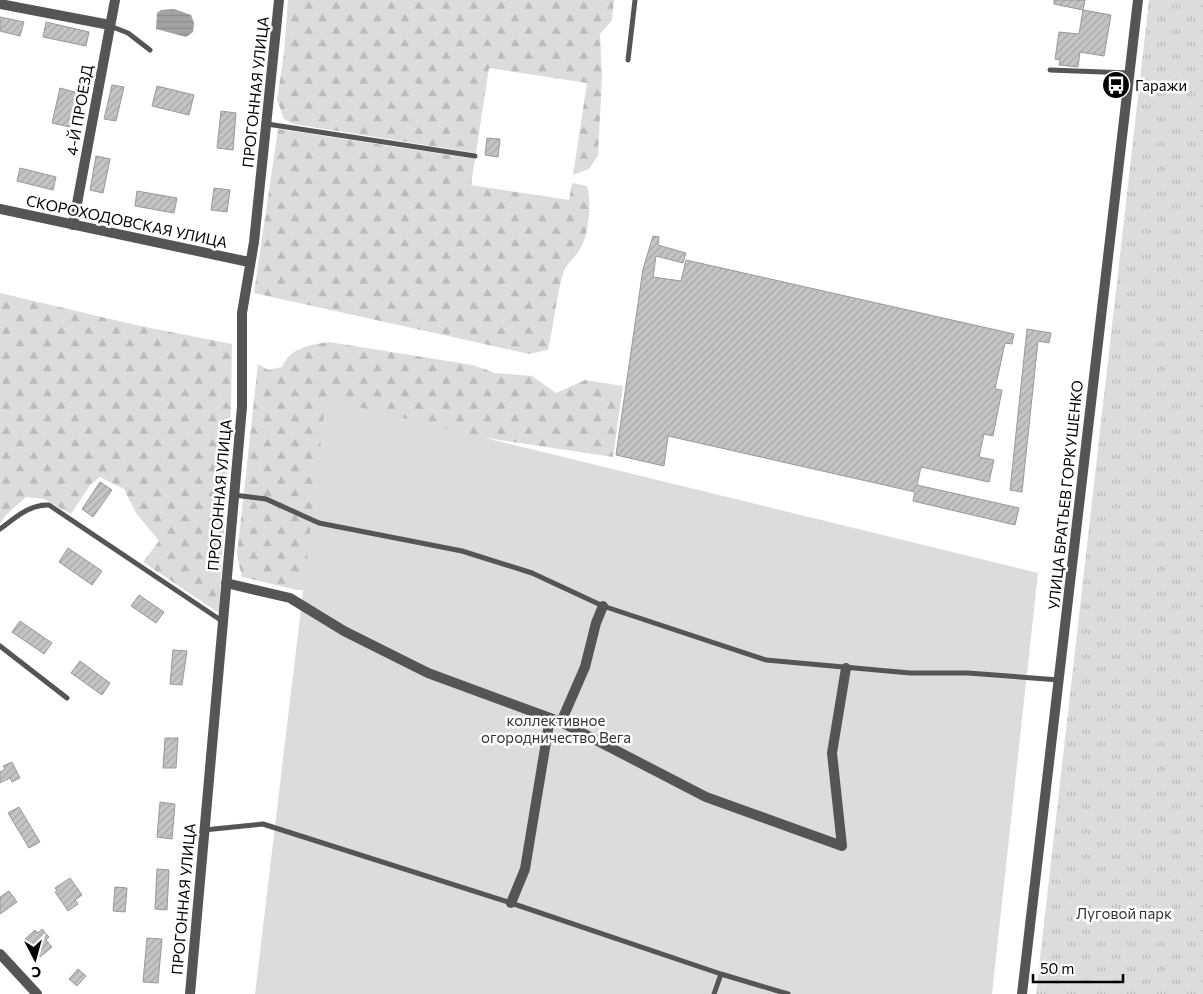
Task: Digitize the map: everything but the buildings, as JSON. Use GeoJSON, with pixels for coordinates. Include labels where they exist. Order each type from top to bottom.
{"type":"FeatureCollection","features":[{"type":"Feature","properties":{"kind":"street","name":"4-Й ПРОЕЗД"},"geometry":{"type":"LineString","coordinates":[[73,226],[115,0]]}},
{"type":"Feature","properties":{"kind":"street","name":"ПРОГОННАЯ УЛИЦА"},"geometry":{"type":"LineString","coordinates":[[190,994],[242,407],[242,313],[249,262],[254,242],[279,0]]}},
{"type":"Feature","properties":{"kind":"street","name":"УЛИЦА БРАТЬЕВ ГОРКУШЕНКО"},"geometry":{"type":"LineString","coordinates":[[1022,994],[1138,0]]}},
{"type":"Feature","properties":{"kind":"street"},"geometry":{"type":"LineString","coordinates":[[0,4],[110,25]]}},
{"type":"Feature","properties":{"kind":"street","name":"СКОРОХОДОВСКАЯ УЛИЦА"},"geometry":{"type":"LineString","coordinates":[[0,209],[249,262]]}},
{"type":"Feature","properties":{"kind":"street"},"geometry":{"type":"LineString","coordinates":[[226,583],[290,598],[344,631],[428,673],[561,722],[706,797],[842,846],[832,753],[846,668]]}},
{"type":"Feature","properties":{"kind":"street"},"geometry":{"type":"LineString","coordinates":[[561,722],[585,666],[596,623],[603,606]]}},
{"type":"Feature","properties":{"kind":"street"},"geometry":{"type":"LineString","coordinates":[[511,903],[526,869],[550,718]]}},
{"type":"Feature","properties":{"kind":"street"},"geometry":{"type":"LineString","coordinates":[[0,954],[37,994]]}},
{"type":"Feature","properties":{"kind":"lane"},"geometry":{"type":"LineString","coordinates":[[628,60],[635,0]]}},
{"type":"Feature","properties":{"kind":"lane"},"geometry":{"type":"LineString","coordinates":[[110,25],[128,33],[150,50]]}},
{"type":"Feature","properties":{"kind":"lane"},"geometry":{"type":"LineString","coordinates":[[1050,70],[1130,73]]}},
{"type":"Feature","properties":{"kind":"lane"},"geometry":{"type":"LineString","coordinates":[[267,124],[475,156]]}},
{"type":"Feature","properties":{"kind":"lane"},"geometry":{"type":"LineString","coordinates":[[234,495],[266,498],[319,523],[462,551],[532,573],[603,606],[766,660],[910,673],[968,673],[1060,680]]}},
{"type":"Feature","properties":{"kind":"lane"},"geometry":{"type":"LineString","coordinates":[[0,529],[31,508],[40,504],[49,505],[222,621]]}},
{"type":"Feature","properties":{"kind":"lane"},"geometry":{"type":"LineString","coordinates":[[0,646],[67,698]]}},
{"type":"Feature","properties":{"kind":"lane"},"geometry":{"type":"LineString","coordinates":[[204,830],[263,824],[511,903],[721,974],[788,994]]}},
{"type":"Feature","properties":{"kind":"lane"},"geometry":{"type":"LineString","coordinates":[[714,994],[721,974]]}},
{"type":"Feature","properties":{"kind":"green space"},"geometry":{"type":"Polygon","coordinates":[[[288,0],[614,0],[612,20],[600,34],[602,78],[598,155],[589,169],[573,175],[587,83],[489,68],[476,153],[293,124],[284,119],[277,100],[284,53],[288,0]]]}},
{"type":"Feature","properties":{"kind":"green space","name":"Луговой парк"},"geometry":{"type":"Polygon","coordinates":[[[1149,0],[1203,0],[1203,994],[1036,994],[1149,0]]]}},
{"type":"Feature","properties":{"kind":"green space"},"geometry":{"type":"Polygon","coordinates":[[[278,129],[475,159],[471,185],[569,200],[572,183],[587,186],[589,209],[586,235],[578,252],[564,271],[548,350],[529,354],[254,293],[278,129]]]}},
{"type":"Feature","properties":{"kind":"green space"},"geometry":{"type":"Polygon","coordinates":[[[0,293],[140,326],[232,344],[231,405],[219,613],[143,562],[159,541],[136,513],[124,489],[100,477],[91,484],[71,514],[44,499],[26,497],[5,516],[0,524],[0,293]]]}},
{"type":"Feature","properties":{"kind":"green space"},"geometry":{"type":"Polygon","coordinates":[[[329,342],[473,365],[495,373],[532,376],[556,393],[585,380],[623,386],[613,457],[480,437],[349,413],[308,590],[297,590],[242,577],[237,555],[258,364],[268,370],[282,367],[290,355],[296,351],[308,346],[329,342]]]}},
{"type":"Feature","properties":{"kind":"green space","name":"коллективное огородничество Вега"},"geometry":{"type":"Polygon","coordinates":[[[326,399],[1038,573],[992,994],[255,994],[326,399]]]}},
{"type":"Feature","properties":{"kind":"shaded area"},"geometry":{"type":"Polygon","coordinates":[[[174,9],[191,15],[194,23],[193,32],[186,37],[156,29],[157,13],[161,10],[174,9]]]}},
{"type":"Feature","properties":{"kind":"place","name":"Гаражи"},"geometry":{"type":"Point","coordinates":[1116,85]}}]}
